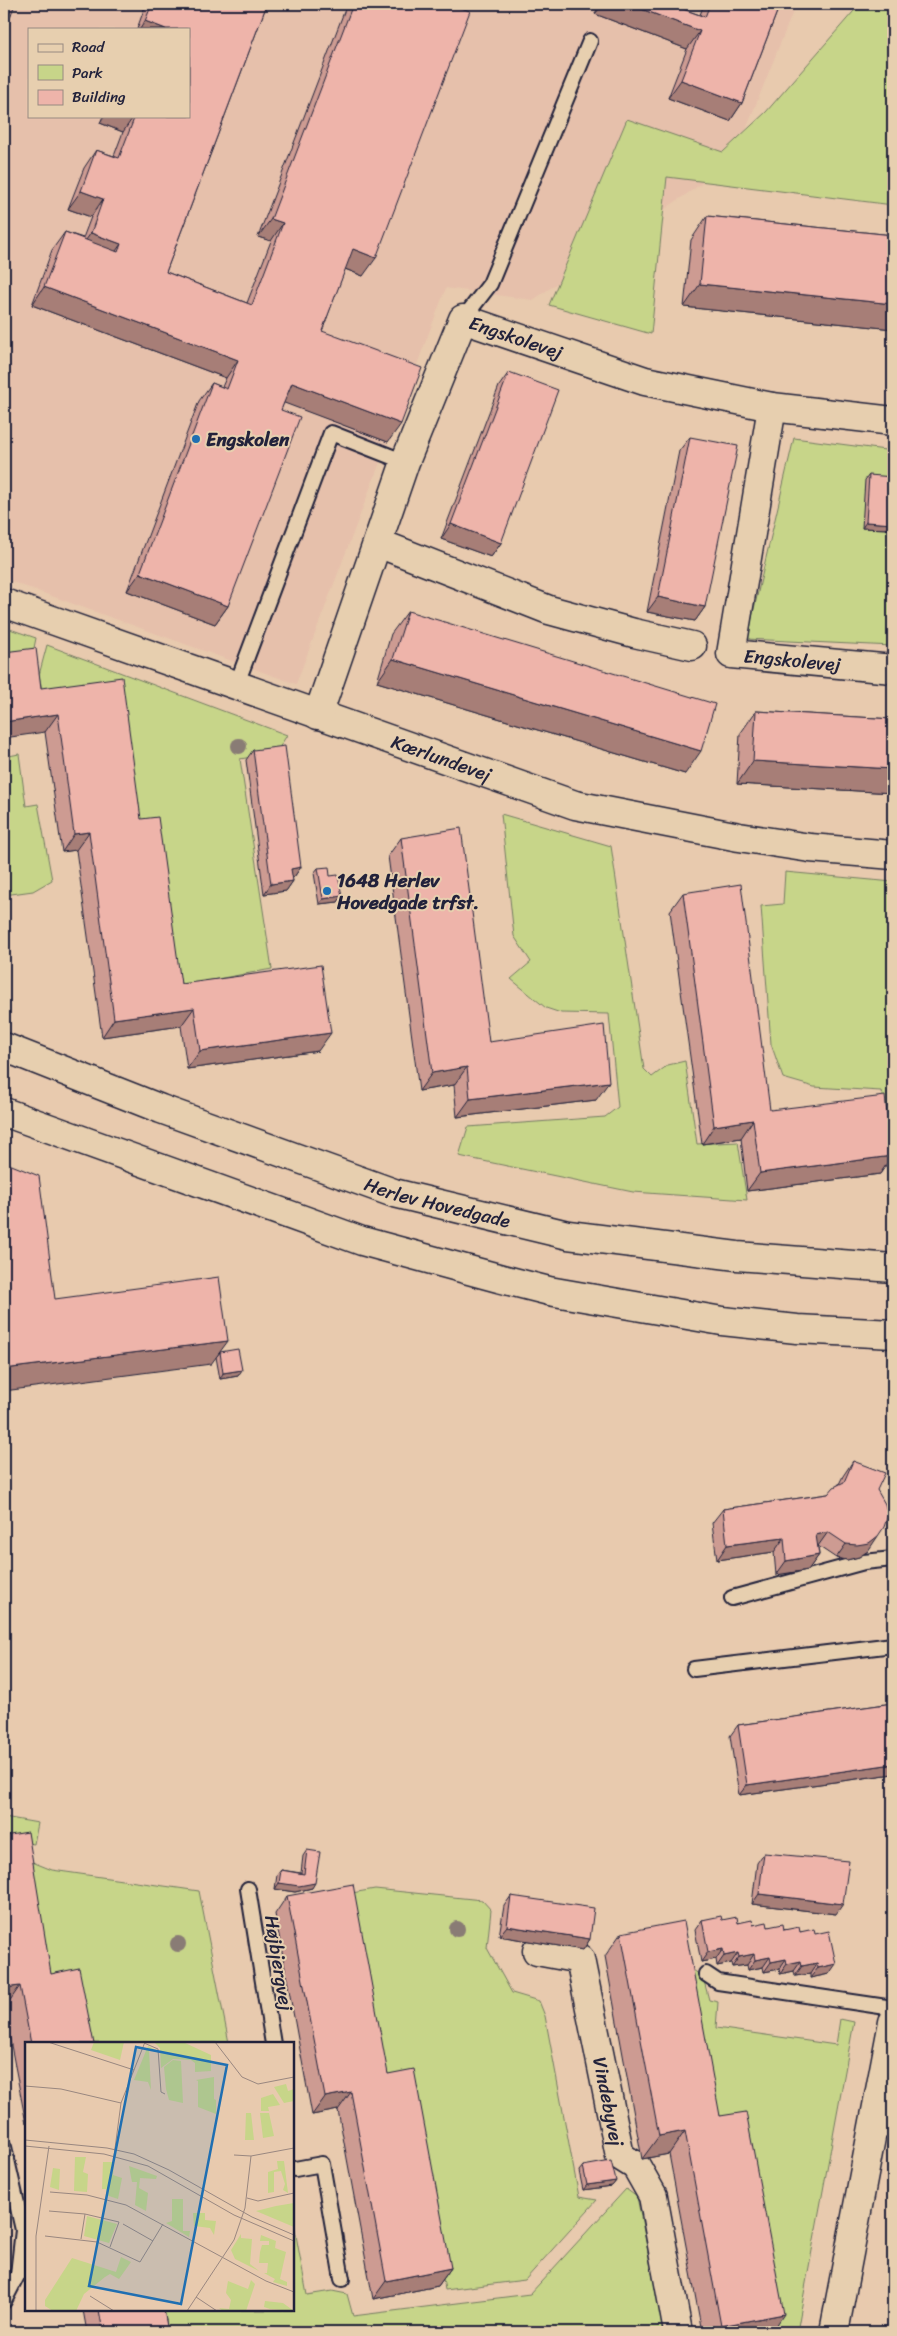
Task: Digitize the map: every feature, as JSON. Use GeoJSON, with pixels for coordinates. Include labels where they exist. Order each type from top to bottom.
{"type":"FeatureCollection","features":[{"type":"Feature","properties":{"kind":"street","name":"Engskolevej"},"geometry":{"type":"LineString","coordinates":[[318,715],[405,462],[463,319],[644,381],[772,407],[893,420]]}},
{"type":"Feature","properties":{"kind":"street","name":"Engskolevej"},"geometry":{"type":"LineString","coordinates":[[772,407],[731,654],[893,669]]}},
{"type":"Feature","properties":{"kind":"street"},"geometry":{"type":"LineString","coordinates":[[378,543],[549,610],[634,633],[692,646]]}},
{"type":"Feature","properties":{"kind":"street","name":"Kærlundevej"},"geometry":{"type":"LineString","coordinates":[[4,603],[575,805],[699,830],[792,845],[893,855]]}},
{"type":"Feature","properties":{"kind":"street","name":"Herlev Hovedgade"},"geometry":{"type":"LineString","coordinates":[[4,1047],[161,1109],[394,1193],[568,1235],[737,1256],[893,1268]]}},
{"type":"Feature","properties":{"kind":"street"},"geometry":{"type":"LineString","coordinates":[[4,1112],[362,1241],[511,1282],[549,1291],[722,1321],[797,1329],[893,1334]]}},
{"type":"Feature","properties":{"kind":"street","name":"Vindebyvej"},"geometry":{"type":"LineString","coordinates":[[537,1951],[580,1959],[620,2156],[636,2166],[653,2196],[678,2332]]}},
{"type":"Feature","properties":{"kind":"street"},"geometry":{"type":"LineString","coordinates":[[834,2332],[884,2123],[893,2022]]}},
{"type":"Feature","properties":{"kind":"lane"},"geometry":{"type":"LineString","coordinates":[[463,319],[490,284],[590,40]]}},
{"type":"Feature","properties":{"kind":"lane"},"geometry":{"type":"LineString","coordinates":[[236,686],[331,433],[405,462]]}},
{"type":"Feature","properties":{"kind":"lane"},"geometry":{"type":"LineString","coordinates":[[732,1598],[864,1562],[893,1559]]}},
{"type":"Feature","properties":{"kind":"lane"},"geometry":{"type":"LineString","coordinates":[[694,1669],[893,1645]]}},
{"type":"Feature","properties":{"kind":"lane","name":"Højbjergvej"},"geometry":{"type":"LineString","coordinates":[[248,1889],[273,2042]]}},
{"type":"Feature","properties":{"kind":"lane"},"geometry":{"type":"LineString","coordinates":[[706,1974],[718,1982],[893,2008]]}},
{"type":"Feature","properties":{"kind":"lane"},"geometry":{"type":"LineString","coordinates":[[4,2147],[25,2230],[18,2274],[4,2301]]}},
{"type":"Feature","properties":{"kind":"lane"},"geometry":{"type":"LineString","coordinates":[[294,2165],[322,2164],[342,2279]]}},
{"type":"Feature","properties":{"kind":"shaded area","name":"Engskolen"},"geometry":{"type":"Polygon","coordinates":[[[4,4],[796,4],[733,162],[533,300],[446,288],[296,684],[4,579],[4,4]]]}},
{"type":"Feature","properties":{"kind":"green space"},"geometry":{"type":"Polygon","coordinates":[[[860,4],[893,4],[893,205],[667,177],[651,334],[549,305],[627,119],[723,152],[766,112],[860,4]]]}},
{"type":"Feature","properties":{"kind":"green space"},"geometry":{"type":"Polygon","coordinates":[[[794,438],[893,451],[893,646],[747,639],[794,438]]]}},
{"type":"Feature","properties":{"kind":"green space"},"geometry":{"type":"Polygon","coordinates":[[[4,627],[36,638],[32,658],[4,661],[4,627]]]}},
{"type":"Feature","properties":{"kind":"green space"},"geometry":{"type":"Polygon","coordinates":[[[47,645],[287,735],[276,753],[240,759],[272,969],[174,987],[134,833],[44,700],[39,675],[47,645]]]}},
{"type":"Feature","properties":{"kind":"green space"},"geometry":{"type":"Polygon","coordinates":[[[19,754],[26,806],[38,804],[52,880],[33,891],[4,895],[4,757],[19,754]]]}},
{"type":"Feature","properties":{"kind":"green space"},"geometry":{"type":"Polygon","coordinates":[[[501,814],[611,846],[644,1069],[652,1077],[668,1065],[685,1061],[697,1144],[738,1142],[747,1200],[633,1192],[459,1156],[468,1127],[605,1117],[618,1107],[609,1014],[561,1013],[546,1008],[511,979],[531,962],[514,936],[501,814]]]}},
{"type":"Feature","properties":{"kind":"green space"},"geometry":{"type":"Polygon","coordinates":[[[785,872],[893,882],[893,1161],[881,1091],[814,1087],[783,1078],[771,1044],[761,906],[783,904],[785,872]]]}},
{"type":"Feature","properties":{"kind":"green space"},"geometry":{"type":"Polygon","coordinates":[[[4,1817],[38,1823],[34,1844],[4,1840],[4,1817]]]}},
{"type":"Feature","properties":{"kind":"green space"},"geometry":{"type":"Polygon","coordinates":[[[15,1855],[52,1870],[199,1891],[229,2042],[77,2042],[40,1992],[15,1855]]]}},
{"type":"Feature","properties":{"kind":"green space"},"geometry":{"type":"Polygon","coordinates":[[[375,1889],[482,1900],[491,1910],[487,1948],[512,1993],[539,2001],[545,2016],[579,2197],[597,2200],[525,2280],[445,2290],[408,2083],[381,2087],[346,1894],[375,1889]]]}},
{"type":"Feature","properties":{"kind":"green space"},"geometry":{"type":"Polygon","coordinates":[[[676,1958],[703,1977],[709,2000],[718,2002],[716,2028],[836,2045],[840,2019],[854,2022],[797,2332],[771,2332],[711,2132],[676,1958]]]}},
{"type":"Feature","properties":{"kind":"green space"},"geometry":{"type":"Polygon","coordinates":[[[626,2189],[637,2197],[664,2332],[161,2332],[157,2311],[294,2311],[294,2224],[307,2295],[332,2291],[347,2294],[353,2316],[530,2294],[626,2189]]]}},
{"type":"Feature","properties":{"kind":"building"},"geometry":{"type":"Polygon","coordinates":[[[4,4],[15,4],[4,33],[4,4]]]}},
{"type":"Feature","properties":{"kind":"building"},"geometry":{"type":"Polygon","coordinates":[[[152,4],[267,4],[166,272],[252,305],[283,223],[271,219],[353,4],[449,4],[470,11],[376,258],[353,249],[322,331],[422,368],[401,424],[292,383],[281,410],[300,417],[228,606],[140,573],[212,383],[227,389],[238,360],[44,287],[65,232],[118,252],[121,244],[91,233],[103,199],[81,191],[96,150],[119,158],[134,118],[190,118],[190,28],[163,28],[145,21],[152,4]]]}},
{"type":"Feature","properties":{"kind":"building"},"geometry":{"type":"Polygon","coordinates":[[[628,4],[669,4],[705,17],[710,4],[780,4],[742,103],[681,80],[700,31],[628,4]]]}},
{"type":"Feature","properties":{"kind":"building"},"geometry":{"type":"Polygon","coordinates":[[[707,216],[893,235],[893,304],[700,284],[707,216]]]}},
{"type":"Feature","properties":{"kind":"building"},"geometry":{"type":"Polygon","coordinates":[[[509,372],[558,390],[501,543],[451,524],[509,372]]]}},
{"type":"Feature","properties":{"kind":"building"},"geometry":{"type":"Polygon","coordinates":[[[690,437],[738,446],[705,607],[658,597],[690,437]]]}},
{"type":"Feature","properties":{"kind":"building"},"geometry":{"type":"Polygon","coordinates":[[[869,475],[893,477],[893,524],[866,522],[869,475]]]}},
{"type":"Feature","properties":{"kind":"building"},"geometry":{"type":"Polygon","coordinates":[[[408,611],[715,704],[701,751],[393,659],[408,611]]]}},
{"type":"Feature","properties":{"kind":"building"},"geometry":{"type":"Polygon","coordinates":[[[36,648],[41,688],[122,677],[141,819],[158,817],[181,984],[321,965],[331,1033],[200,1051],[194,1008],[114,1019],[89,832],[74,834],[58,714],[4,722],[4,652],[36,648]]]}},
{"type":"Feature","properties":{"kind":"building"},"geometry":{"type":"Polygon","coordinates":[[[756,711],[893,719],[893,769],[753,761],[756,711]]]}},
{"type":"Feature","properties":{"kind":"building"},"geometry":{"type":"Polygon","coordinates":[[[285,746],[301,867],[291,869],[293,881],[271,884],[253,750],[285,746]]]}},
{"type":"Feature","properties":{"kind":"building"},"geometry":{"type":"Polygon","coordinates":[[[461,828],[489,1042],[604,1025],[609,1082],[470,1099],[467,1067],[432,1073],[401,838],[461,828]]]}},
{"type":"Feature","properties":{"kind":"building"},"geometry":{"type":"Polygon","coordinates":[[[329,867],[330,876],[338,875],[342,896],[323,899],[318,868],[329,867]]]}},
{"type":"Feature","properties":{"kind":"building"},"geometry":{"type":"Polygon","coordinates":[[[741,884],[770,1110],[885,1096],[892,1156],[760,1173],[753,1120],[714,1126],[683,893],[741,884]]]}},
{"type":"Feature","properties":{"kind":"building"},"geometry":{"type":"Polygon","coordinates":[[[4,1162],[39,1176],[55,1299],[219,1277],[228,1341],[4,1369],[4,1162]]]}},
{"type":"Feature","properties":{"kind":"building"},"geometry":{"type":"Polygon","coordinates":[[[238,1349],[242,1370],[223,1373],[220,1352],[238,1349]]]}},
{"type":"Feature","properties":{"kind":"building"},"geometry":{"type":"Polygon","coordinates":[[[853,1461],[885,1473],[877,1490],[885,1504],[888,1515],[884,1527],[878,1536],[869,1543],[846,1544],[828,1532],[816,1535],[819,1555],[786,1561],[784,1538],[727,1545],[723,1509],[828,1494],[834,1487],[844,1482],[853,1461]]]}},
{"type":"Feature","properties":{"kind":"building"},"geometry":{"type":"Polygon","coordinates":[[[893,1703],[893,1764],[747,1785],[738,1725],[893,1703]]]}},
{"type":"Feature","properties":{"kind":"building"},"geometry":{"type":"Polygon","coordinates":[[[28,1832],[51,1974],[79,1968],[94,2042],[31,2042],[20,1986],[4,1988],[4,1836],[28,1832]]]}},
{"type":"Feature","properties":{"kind":"building"},"geometry":{"type":"Polygon","coordinates":[[[307,1850],[320,1852],[315,1883],[299,1886],[279,1883],[281,1870],[304,1874],[307,1850]]]}},
{"type":"Feature","properties":{"kind":"building"},"geometry":{"type":"Polygon","coordinates":[[[764,1853],[849,1861],[843,1904],[759,1894],[764,1853]]]}},
{"type":"Feature","properties":{"kind":"building"},"geometry":{"type":"Polygon","coordinates":[[[353,1884],[388,2074],[414,2069],[451,2268],[386,2281],[351,2092],[325,2097],[287,1896],[353,1884]]]}},
{"type":"Feature","properties":{"kind":"building"},"geometry":{"type":"Polygon","coordinates":[[[511,1896],[594,1908],[590,1939],[507,1926],[511,1896]]]}},
{"type":"Feature","properties":{"kind":"building"},"geometry":{"type":"Polygon","coordinates":[[[721,1916],[722,1920],[737,1917],[738,1923],[752,1920],[753,1925],[767,1922],[768,1927],[783,1924],[784,1930],[799,1927],[800,1932],[814,1929],[815,1934],[829,1931],[836,1964],[818,1968],[817,1963],[802,1966],[801,1961],[787,1964],[786,1959],[771,1962],[770,1957],[755,1960],[754,1954],[739,1957],[738,1953],[724,1956],[723,1949],[708,1952],[702,1920],[721,1916]]]}},
{"type":"Feature","properties":{"kind":"building"},"geometry":{"type":"Polygon","coordinates":[[[684,1921],[720,2116],[746,2112],[784,2314],[721,2326],[685,2131],[659,2136],[621,1933],[684,1921]]]}},
{"type":"Feature","properties":{"kind":"building"},"geometry":{"type":"Polygon","coordinates":[[[611,2161],[616,2181],[587,2185],[583,2166],[611,2161]]]}},
{"type":"Feature","properties":{"kind":"building"},"geometry":{"type":"Polygon","coordinates":[[[99,2311],[164,2311],[168,2332],[103,2332],[99,2311]]]}},
{"type":"Feature","properties":{"kind":"place","name":"Engskolen"},"geometry":{"type":"Point","coordinates":[196,439]}},
{"type":"Feature","properties":{"kind":"place","name":"1648 Herlev Hovedgade trfst."},"geometry":{"type":"Point","coordinates":[327,891]}}]}
